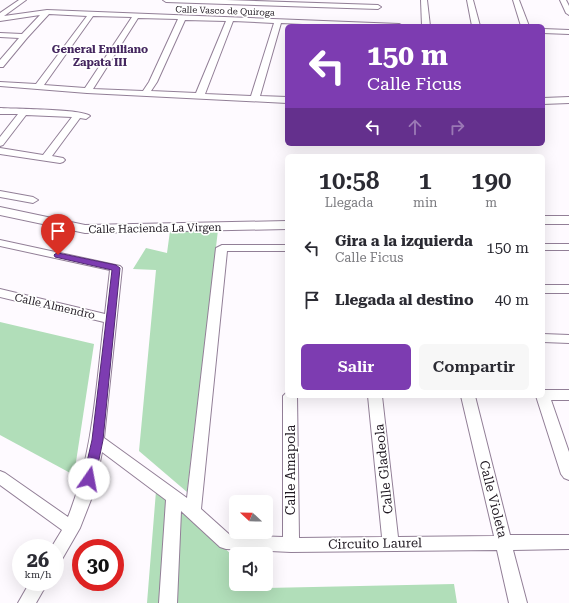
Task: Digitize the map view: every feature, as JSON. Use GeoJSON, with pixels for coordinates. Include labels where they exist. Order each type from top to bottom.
{"type":"FeatureCollection","features":[{"type":"Feature","properties":{"kind":"street"},"geometry":{"type":"LineString","coordinates":[[166,0],[331,3],[377,15]]}},
{"type":"Feature","properties":{"kind":"street"},"geometry":{"type":"LineString","coordinates":[[424,0],[426,24]]}},
{"type":"Feature","properties":{"kind":"street"},"geometry":{"type":"LineString","coordinates":[[470,0],[476,24]]}},
{"type":"Feature","properties":{"kind":"street"},"geometry":{"type":"LineString","coordinates":[[516,0],[524,24]]}},
{"type":"Feature","properties":{"kind":"street"},"geometry":{"type":"LineString","coordinates":[[563,0],[569,13]]}},
{"type":"Feature","properties":{"kind":"street"},"geometry":{"type":"LineString","coordinates":[[1,17],[21,2],[28,10]]}},
{"type":"Feature","properties":{"kind":"street"},"geometry":{"type":"LineString","coordinates":[[9,10],[47,12]]}},
{"type":"Feature","properties":{"kind":"street"},"geometry":{"type":"LineString","coordinates":[[0,65],[24,36],[47,12]]}},
{"type":"Feature","properties":{"kind":"street","name":"Calle Vasco de Quiroga"},"geometry":{"type":"LineString","coordinates":[[1,17],[47,12],[310,24]]}},
{"type":"Feature","properties":{"kind":"street"},"geometry":{"type":"LineString","coordinates":[[39,86],[91,15]]}},
{"type":"Feature","properties":{"kind":"street","name":"Calle Vasco de Quiroga"},"geometry":{"type":"LineString","coordinates":[[331,24],[377,15],[395,24]]}},
{"type":"Feature","properties":{"kind":"street"},"geometry":{"type":"LineString","coordinates":[[87,90],[136,16]]}},
{"type":"Feature","properties":{"kind":"street"},"geometry":{"type":"LineString","coordinates":[[146,93],[153,82],[182,19]]}},
{"type":"Feature","properties":{"kind":"street"},"geometry":{"type":"LineString","coordinates":[[200,95],[230,20]]}},
{"type":"Feature","properties":{"kind":"street"},"geometry":{"type":"LineString","coordinates":[[255,98],[278,22]]}},
{"type":"Feature","properties":{"kind":"street"},"geometry":{"type":"LineString","coordinates":[[545,31],[569,32]]}},
{"type":"Feature","properties":{"kind":"street"},"geometry":{"type":"LineString","coordinates":[[0,35],[24,36]]}},
{"type":"Feature","properties":{"kind":"street"},"geometry":{"type":"LineString","coordinates":[[0,84],[285,100]]}},
{"type":"Feature","properties":{"kind":"street"},"geometry":{"type":"LineString","coordinates":[[545,101],[569,100]]}},
{"type":"Feature","properties":{"kind":"street"},"geometry":{"type":"LineString","coordinates":[[0,111],[71,114],[82,116],[46,157]]}},
{"type":"Feature","properties":{"kind":"street"},"geometry":{"type":"LineString","coordinates":[[0,143],[24,112]]}},
{"type":"Feature","properties":{"kind":"street"},"geometry":{"type":"LineString","coordinates":[[0,151],[60,160]]}},
{"type":"Feature","properties":{"kind":"street"},"geometry":{"type":"LineString","coordinates":[[0,194],[33,200]]}},
{"type":"Feature","properties":{"kind":"street","name":"Calle Hacienda La Virgen"},"geometry":{"type":"LineString","coordinates":[[0,211],[85,229],[285,225]]}},
{"type":"Feature","properties":{"kind":"street"},"geometry":{"type":"LineString","coordinates":[[545,220],[569,220]]}},
{"type":"Feature","properties":{"kind":"street"},"geometry":{"type":"LineString","coordinates":[[0,242],[116,268],[97,440],[86,492],[72,528],[64,541]]}},
{"type":"Feature","properties":{"kind":"street"},"geometry":{"type":"LineString","coordinates":[[545,247],[569,247]]}},
{"type":"Feature","properties":{"kind":"street"},"geometry":{"type":"LineString","coordinates":[[193,511],[222,248],[285,248]]}},
{"type":"Feature","properties":{"kind":"street"},"geometry":{"type":"LineString","coordinates":[[545,289],[569,289]]}},
{"type":"Feature","properties":{"kind":"street","name":"Calle Almendro"},"geometry":{"type":"LineString","coordinates":[[0,293],[110,319]]}},
{"type":"Feature","properties":{"kind":"street"},"geometry":{"type":"LineString","coordinates":[[545,338],[569,339]]}},
{"type":"Feature","properties":{"kind":"street"},"geometry":{"type":"LineString","coordinates":[[545,396],[569,395]]}},
{"type":"Feature","properties":{"kind":"street","name":"Calle Amapola"},"geometry":{"type":"LineString","coordinates":[[290,398],[291,545]]}},
{"type":"Feature","properties":{"kind":"street","name":"Calle Gladeola"},"geometry":{"type":"LineString","coordinates":[[375,398],[391,543]]}},
{"type":"Feature","properties":{"kind":"street","name":"Calle Violeta"},"geometry":{"type":"LineString","coordinates":[[468,398],[518,603]]}},
{"type":"Feature","properties":{"kind":"street"},"geometry":{"type":"LineString","coordinates":[[544,398],[568,468]]}},
{"type":"Feature","properties":{"kind":"street","name":"Circuito Laurel"},"geometry":{"type":"LineString","coordinates":[[97,440],[193,511],[226,542],[291,545],[569,542]]}},
{"type":"Feature","properties":{"kind":"street"},"geometry":{"type":"LineString","coordinates":[[1,480],[72,528]]}},
{"type":"Feature","properties":{"kind":"street"},"geometry":{"type":"LineString","coordinates":[[168,603],[174,497]]}},
{"type":"Feature","properties":{"kind":"street"},"geometry":{"type":"LineString","coordinates":[[27,603],[34,591]]}},
{"type":"Feature","properties":{"kind":"green space"},"geometry":{"type":"Polygon","coordinates":[[[218,230],[187,492],[139,451],[156,270],[133,269],[146,248],[167,253],[170,231],[218,230]]]}},
{"type":"Feature","properties":{"kind":"green space"},"geometry":{"type":"Polygon","coordinates":[[[0,322],[94,344],[74,475],[0,435],[0,322]]]}},
{"type":"Feature","properties":{"kind":"green space"},"geometry":{"type":"Polygon","coordinates":[[[156,491],[229,552],[229,591],[273,591],[273,588],[454,584],[457,603],[147,603],[156,491]]]}},
{"type":"Feature","properties":{"kind":"district","name":"General Emiliano Zapata III"},"geometry":{"type":"Point","coordinates":[100,55]}},
{"type":"Feature","properties":{"kind":"route"},"geometry":{"type":"LineString","coordinates":[[58,255],[116,268],[97,440],[89,479]]}}]}
